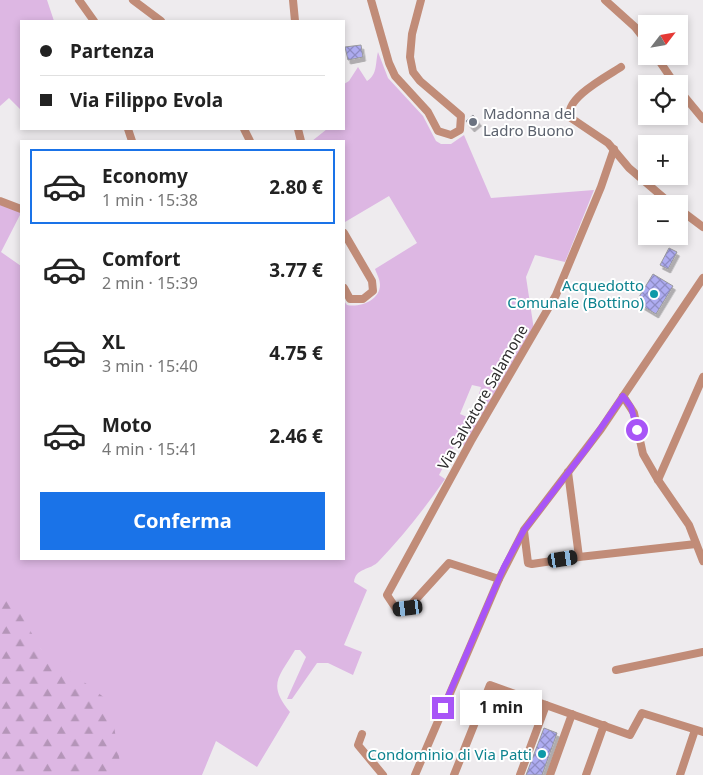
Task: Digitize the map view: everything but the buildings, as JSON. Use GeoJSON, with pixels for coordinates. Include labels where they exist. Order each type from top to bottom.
{"type":"FeatureCollection","features":[{"type":"Feature","properties":{"kind":"street"},"geometry":{"type":"LineString","coordinates":[[79,0],[93,20]]}},
{"type":"Feature","properties":{"kind":"street"},"geometry":{"type":"LineString","coordinates":[[133,0],[160,20]]}},
{"type":"Feature","properties":{"kind":"street"},"geometry":{"type":"LineString","coordinates":[[293,0],[295,20]]}},
{"type":"Feature","properties":{"kind":"street"},"geometry":{"type":"LineString","coordinates":[[371,0],[389,63],[395,76],[428,112],[438,131],[452,135],[462,126],[459,112],[428,88],[413,72],[410,57],[412,34],[421,0]]}},
{"type":"Feature","properties":{"kind":"street"},"geometry":{"type":"LineString","coordinates":[[605,0],[638,31]]}},
{"type":"Feature","properties":{"kind":"street"},"geometry":{"type":"LineString","coordinates":[[621,67],[581,94],[572,103],[568,113],[571,118],[593,130],[614,149],[629,168],[661,195]]}},
{"type":"Feature","properties":{"kind":"street"},"geometry":{"type":"LineString","coordinates":[[688,101],[703,119]]}},
{"type":"Feature","properties":{"kind":"street","name":"Via Salvatore Salamone"},"geometry":{"type":"LineString","coordinates":[[499,579],[450,563],[408,608],[397,610],[387,595],[471,441],[556,295],[614,149]]}},
{"type":"Feature","properties":{"kind":"street"},"geometry":{"type":"LineString","coordinates":[[0,201],[20,209]]}},
{"type":"Feature","properties":{"kind":"street"},"geometry":{"type":"LineString","coordinates":[[688,216],[703,227]]}},
{"type":"Feature","properties":{"kind":"street"},"geometry":{"type":"LineString","coordinates":[[345,235],[372,281],[373,291],[363,299],[350,299],[345,290]]}},
{"type":"Feature","properties":{"kind":"street"},"geometry":{"type":"LineString","coordinates":[[415,775],[499,579],[524,530],[623,396],[703,278]]}},
{"type":"Feature","properties":{"kind":"street"},"geometry":{"type":"LineString","coordinates":[[658,480],[703,377]]}},
{"type":"Feature","properties":{"kind":"street"},"geometry":{"type":"LineString","coordinates":[[623,396],[634,413],[643,454],[658,480],[682,514],[703,561]]}},
{"type":"Feature","properties":{"kind":"street"},"geometry":{"type":"LineString","coordinates":[[568,472],[579,557]]}},
{"type":"Feature","properties":{"kind":"street"},"geometry":{"type":"LineString","coordinates":[[524,530],[528,563],[696,544]]}},
{"type":"Feature","properties":{"kind":"street"},"geometry":{"type":"LineString","coordinates":[[616,670],[703,652]]}},
{"type":"Feature","properties":{"kind":"street"},"geometry":{"type":"LineString","coordinates":[[454,775],[490,685],[630,735],[642,713],[699,731],[680,775]]}},
{"type":"Feature","properties":{"kind":"street"},"geometry":{"type":"LineString","coordinates":[[520,775],[546,705]]}},
{"type":"Feature","properties":{"kind":"street"},"geometry":{"type":"LineString","coordinates":[[550,775],[572,714]]}},
{"type":"Feature","properties":{"kind":"street"},"geometry":{"type":"LineString","coordinates":[[586,775],[604,725]]}},
{"type":"Feature","properties":{"kind":"street"},"geometry":{"type":"LineString","coordinates":[[362,734],[358,745],[383,775]]}},
{"type":"Feature","properties":{"kind":"green space"},"geometry":{"type":"Polygon","coordinates":[[[0,0],[47,0],[54,20],[20,20],[20,109],[9,98],[0,106],[0,0]]]}},
{"type":"Feature","properties":{"kind":"green space"},"geometry":{"type":"Polygon","coordinates":[[[378,52],[388,78],[423,116],[436,141],[441,144],[451,144],[464,135],[491,198],[594,190],[565,262],[535,255],[526,277],[534,330],[483,416],[474,412],[481,387],[472,385],[460,414],[479,422],[465,446],[456,443],[439,475],[445,479],[430,501],[388,551],[375,564],[360,571],[355,577],[354,582],[367,590],[344,645],[362,652],[353,675],[328,663],[317,663],[292,699],[287,699],[306,657],[300,650],[295,650],[280,674],[277,687],[283,702],[290,712],[257,767],[216,741],[202,775],[117,775],[53,665],[0,596],[0,203],[20,213],[1,252],[20,265],[20,560],[345,560],[345,302],[352,306],[363,304],[373,299],[377,295],[380,285],[375,269],[417,243],[389,196],[345,222],[345,140],[313,140],[326,130],[345,130],[345,83],[349,81],[358,67],[367,81],[375,72],[378,52]]]}},
{"type":"Feature","properties":{"kind":"green space"},"geometry":{"type":"Polygon","coordinates":[[[0,588],[8,593],[41,649],[110,702],[122,775],[0,775],[0,588]]]}},
{"type":"Feature","properties":{"kind":"place","name":"Madonna del Ladro Buono"},"geometry":{"type":"Point","coordinates":[473,122]}},
{"type":"Feature","properties":{"kind":"place","name":"Acquedotto Comunale (Bottino)"},"geometry":{"type":"Point","coordinates":[654,294]}},
{"type":"Feature","properties":{"kind":"place","name":"Condominio di Via Patti"},"geometry":{"type":"Point","coordinates":[542,754]}},
{"type":"Feature","properties":{"kind":"route"},"geometry":{"type":"LineString","coordinates":[[443,708],[509,556],[524,530],[587,448],[623,396],[634,413],[637,430]]}}]}
